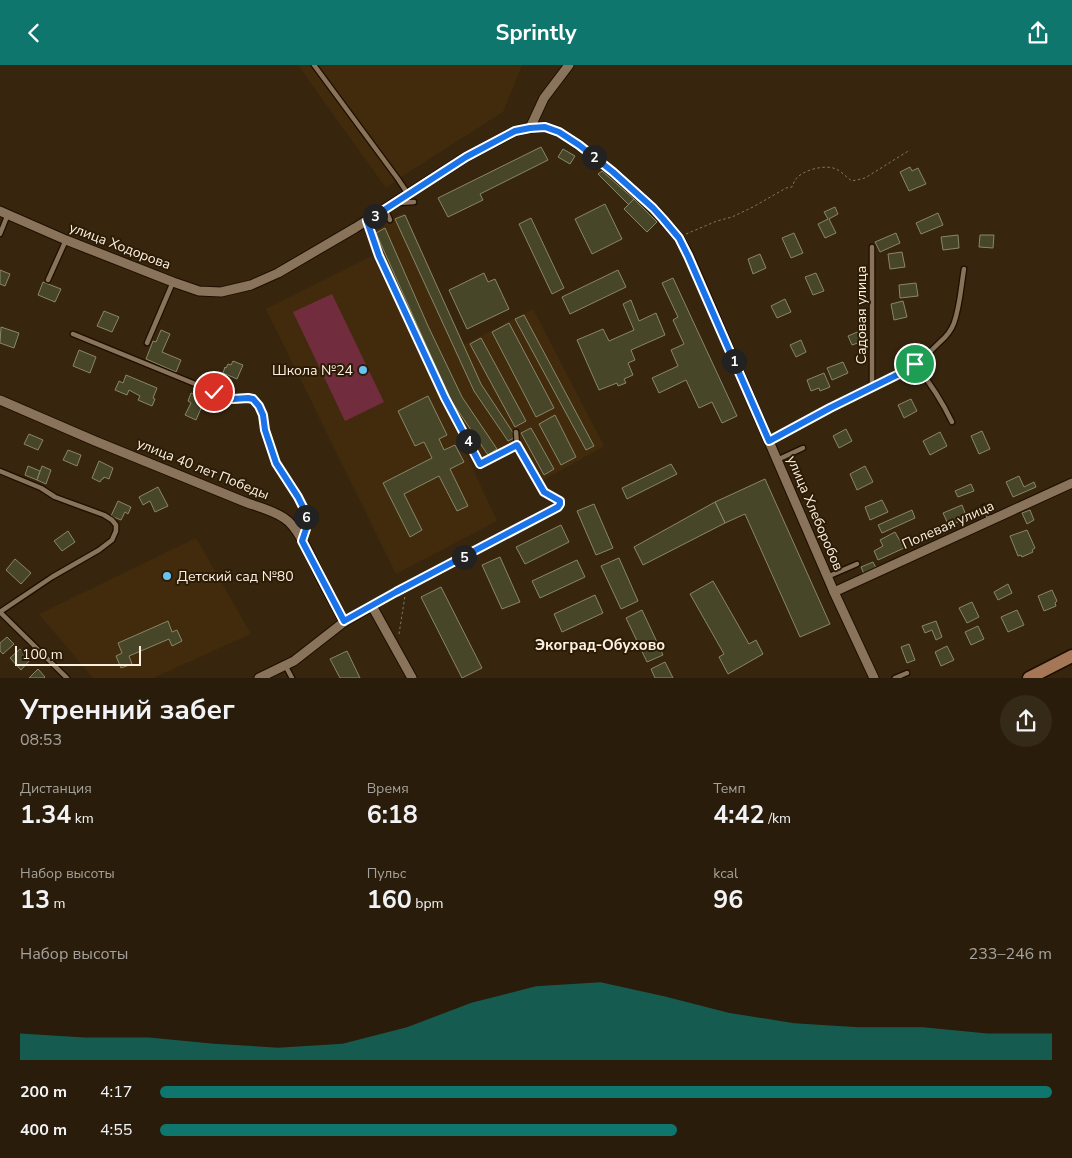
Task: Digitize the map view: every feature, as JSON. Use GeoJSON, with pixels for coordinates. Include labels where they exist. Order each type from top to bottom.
{"type":"FeatureCollection","features":[{"type":"Feature","properties":{"kind":"main road"},"geometry":{"type":"LineString","coordinates":[[1028,678],[1072,656]]}},
{"type":"Feature","properties":{"kind":"street"},"geometry":{"type":"LineString","coordinates":[[530,128],[544,99],[569,65]]}},
{"type":"Feature","properties":{"kind":"street","name":"улица Хлеборобов"},"geometry":{"type":"LineString","coordinates":[[234,289],[251,285],[278,273],[395,203],[411,198],[466,157],[515,131],[545,127],[559,132],[613,172],[653,208],[679,238],[834,592],[874,678]]}},
{"type":"Feature","properties":{"kind":"street","name":"улица Ходорова"},"geometry":{"type":"LineString","coordinates":[[3,214],[199,291],[221,292],[234,289]]}},
{"type":"Feature","properties":{"kind":"street","name":"улица 40 лет Победы"},"geometry":{"type":"LineString","coordinates":[[0,400],[244,502],[269,510],[286,519],[296,530],[344,621]]}},
{"type":"Feature","properties":{"kind":"street","name":"Полевая улица"},"geometry":{"type":"LineString","coordinates":[[834,592],[1072,483]]}},
{"type":"Feature","properties":{"kind":"street"},"geometry":{"type":"LineString","coordinates":[[259,678],[294,661],[344,621],[372,606],[412,678]]}},
{"type":"Feature","properties":{"kind":"lane"},"geometry":{"type":"LineString","coordinates":[[314,65],[411,198]]}},
{"type":"Feature","properties":{"kind":"lane"},"geometry":{"type":"LineString","coordinates":[[386,209],[390,220]]}},
{"type":"Feature","properties":{"kind":"lane"},"geometry":{"type":"LineString","coordinates":[[0,234],[3,214]]}},
{"type":"Feature","properties":{"kind":"lane"},"geometry":{"type":"LineString","coordinates":[[48,280],[66,240]]}},
{"type":"Feature","properties":{"kind":"lane","name":"Садовая улица"},"geometry":{"type":"LineString","coordinates":[[872,247],[872,387]]}},
{"type":"Feature","properties":{"kind":"lane"},"geometry":{"type":"LineString","coordinates":[[769,441],[905,371],[928,355],[947,336],[954,324],[964,269]]}},
{"type":"Feature","properties":{"kind":"lane"},"geometry":{"type":"LineString","coordinates":[[148,343],[173,282]]}},
{"type":"Feature","properties":{"kind":"lane"},"geometry":{"type":"LineString","coordinates":[[73,334],[227,397],[233,399],[253,399],[263,415],[265,430],[276,463],[306,513],[306,529],[302,541]]}},
{"type":"Feature","properties":{"kind":"lane"},"geometry":{"type":"LineString","coordinates":[[915,364],[940,398],[952,422]]}},
{"type":"Feature","properties":{"kind":"lane"},"geometry":{"type":"LineString","coordinates":[[372,606],[558,507],[560,501],[544,492],[517,445],[516,432]]}},
{"type":"Feature","properties":{"kind":"lane"},"geometry":{"type":"LineString","coordinates":[[777,460],[803,448]]}},
{"type":"Feature","properties":{"kind":"lane"},"geometry":{"type":"LineString","coordinates":[[0,471],[41,488],[54,497],[104,515],[116,525],[116,531],[112,540],[99,550],[52,577],[0,612],[68,678]]}},
{"type":"Feature","properties":{"kind":"lane"},"geometry":{"type":"LineString","coordinates":[[984,507],[991,521]]}},
{"type":"Feature","properties":{"kind":"lane"},"geometry":{"type":"LineString","coordinates":[[828,577],[857,563]]}},
{"type":"Feature","properties":{"kind":"lane"},"geometry":{"type":"LineString","coordinates":[[285,665],[292,678]]}},
{"type":"Feature","properties":{"kind":"lane"},"geometry":{"type":"LineString","coordinates":[[895,678],[907,673]]}},
{"type":"Feature","properties":{"kind":"path"},"geometry":{"type":"LineString","coordinates":[[679,238],[753,207],[786,188],[792,187],[799,176],[812,170],[827,167],[835,169],[852,181],[865,178],[910,151]]}},
{"type":"Feature","properties":{"kind":"path"},"geometry":{"type":"LineString","coordinates":[[367,221],[379,256],[441,389],[480,464],[517,445]]}},
{"type":"Feature","properties":{"kind":"path"},"geometry":{"type":"LineString","coordinates":[[396,649],[406,588]]}},
{"type":"Feature","properties":{"kind":"shaded area"},"geometry":{"type":"Polygon","coordinates":[[[298,65],[522,65],[503,112],[386,188],[298,65]]]}},
{"type":"Feature","properties":{"kind":"shaded area"},"geometry":{"type":"Polygon","coordinates":[[[404,212],[464,345],[533,309],[604,446],[542,481],[520,439],[482,460],[448,401],[373,230],[404,212]]]}},
{"type":"Feature","properties":{"kind":"shaded area","name":"Школа №24"},"geometry":{"type":"Polygon","coordinates":[[[372,256],[467,443],[463,447],[497,521],[396,574],[266,309],[372,256]]]}},
{"type":"Feature","properties":{"kind":"shaded area"},"geometry":{"type":"Polygon","coordinates":[[[332,294],[384,402],[345,421],[293,312],[332,294]]]}},
{"type":"Feature","properties":{"kind":"shaded area","name":"Детский сад №80"},"geometry":{"type":"Polygon","coordinates":[[[196,538],[251,634],[153,678],[93,678],[39,614],[196,538]]]}},
{"type":"Feature","properties":{"kind":"building"},"geometry":{"type":"Polygon","coordinates":[[[541,147],[548,160],[480,194],[483,200],[448,217],[438,198],[541,147]]]}},
{"type":"Feature","properties":{"kind":"building"},"geometry":{"type":"Polygon","coordinates":[[[563,149],[575,156],[570,164],[558,157],[563,149]]]}},
{"type":"Feature","properties":{"kind":"building"},"geometry":{"type":"Polygon","coordinates":[[[910,167],[912,171],[918,168],[926,184],[909,191],[900,172],[910,167]]]}},
{"type":"Feature","properties":{"kind":"building"},"geometry":{"type":"Polygon","coordinates":[[[602,171],[634,199],[629,205],[598,174],[602,171]]]}},
{"type":"Feature","properties":{"kind":"building"},"geometry":{"type":"Polygon","coordinates":[[[634,199],[657,222],[647,232],[624,209],[634,199]]]}},
{"type":"Feature","properties":{"kind":"building"},"geometry":{"type":"Polygon","coordinates":[[[605,204],[622,239],[592,254],[575,219],[605,204]]]}},
{"type":"Feature","properties":{"kind":"building"},"geometry":{"type":"Polygon","coordinates":[[[835,207],[838,214],[829,219],[836,233],[825,238],[818,224],[828,219],[824,212],[835,207]]]}},
{"type":"Feature","properties":{"kind":"building"},"geometry":{"type":"Polygon","coordinates":[[[938,213],[943,225],[921,234],[916,223],[938,213]]]}},
{"type":"Feature","properties":{"kind":"building"},"geometry":{"type":"Polygon","coordinates":[[[405,215],[481,384],[516,437],[508,441],[474,391],[395,219],[405,215]]]}},
{"type":"Feature","properties":{"kind":"building"},"geometry":{"type":"Polygon","coordinates":[[[531,218],[564,288],[552,294],[519,224],[531,218]]]}},
{"type":"Feature","properties":{"kind":"building"},"geometry":{"type":"Polygon","coordinates":[[[385,228],[428,326],[462,397],[497,449],[488,455],[452,402],[426,345],[376,233],[385,228]]]}},
{"type":"Feature","properties":{"kind":"building"},"geometry":{"type":"Polygon","coordinates":[[[794,233],[803,253],[791,258],[782,238],[794,233]]]}},
{"type":"Feature","properties":{"kind":"building"},"geometry":{"type":"Polygon","coordinates":[[[896,233],[900,243],[880,252],[875,242],[896,233]]]}},
{"type":"Feature","properties":{"kind":"building"},"geometry":{"type":"Polygon","coordinates":[[[958,235],[959,248],[943,250],[941,237],[958,235]]]}},
{"type":"Feature","properties":{"kind":"building"},"geometry":{"type":"Polygon","coordinates":[[[980,235],[994,235],[993,248],[979,247],[980,235]]]}},
{"type":"Feature","properties":{"kind":"building"},"geometry":{"type":"Polygon","coordinates":[[[902,252],[905,267],[890,269],[888,254],[902,252]]]}},
{"type":"Feature","properties":{"kind":"building"},"geometry":{"type":"Polygon","coordinates":[[[760,254],[766,268],[753,274],[748,259],[760,254]]]}},
{"type":"Feature","properties":{"kind":"building"},"geometry":{"type":"Polygon","coordinates":[[[0,270],[10,274],[5,286],[0,284],[0,270]]]}},
{"type":"Feature","properties":{"kind":"building"},"geometry":{"type":"Polygon","coordinates":[[[618,270],[626,287],[570,314],[562,297],[618,270]]]}},
{"type":"Feature","properties":{"kind":"building"},"geometry":{"type":"Polygon","coordinates":[[[484,273],[488,282],[495,279],[509,309],[467,329],[449,290],[484,273]]]}},
{"type":"Feature","properties":{"kind":"building"},"geometry":{"type":"Polygon","coordinates":[[[816,273],[824,291],[813,295],[805,277],[816,273]]]}},
{"type":"Feature","properties":{"kind":"building"},"geometry":{"type":"Polygon","coordinates":[[[673,278],[737,416],[722,423],[712,402],[699,408],[686,380],[659,393],[652,378],[678,366],[671,350],[684,344],[673,320],[678,317],[662,283],[673,278]]]}},
{"type":"Feature","properties":{"kind":"building"},"geometry":{"type":"Polygon","coordinates":[[[43,282],[61,289],[55,302],[38,295],[43,282]]]}},
{"type":"Feature","properties":{"kind":"building"},"geometry":{"type":"Polygon","coordinates":[[[916,283],[918,296],[900,298],[899,285],[916,283]]]}},
{"type":"Feature","properties":{"kind":"building"},"geometry":{"type":"Polygon","coordinates":[[[785,299],[791,312],[777,318],[771,306],[785,299]]]}},
{"type":"Feature","properties":{"kind":"building"},"geometry":{"type":"Polygon","coordinates":[[[631,300],[639,321],[656,313],[665,335],[631,350],[635,360],[628,363],[633,375],[624,379],[626,383],[618,386],[617,383],[599,390],[577,340],[603,329],[609,341],[634,330],[623,304],[631,300]]]}},
{"type":"Feature","properties":{"kind":"building"},"geometry":{"type":"Polygon","coordinates":[[[903,301],[907,317],[894,320],[891,304],[903,301]]]}},
{"type":"Feature","properties":{"kind":"building"},"geometry":{"type":"Polygon","coordinates":[[[104,311],[119,317],[112,332],[97,326],[104,311]]]}},
{"type":"Feature","properties":{"kind":"building"},"geometry":{"type":"Polygon","coordinates":[[[524,315],[594,446],[586,450],[515,319],[524,315]]]}},
{"type":"Feature","properties":{"kind":"building"},"geometry":{"type":"Polygon","coordinates":[[[509,323],[554,408],[536,417],[492,332],[509,323]]]}},
{"type":"Feature","properties":{"kind":"building"},"geometry":{"type":"Polygon","coordinates":[[[1,327],[19,333],[14,348],[0,343],[1,327]]]}},
{"type":"Feature","properties":{"kind":"building"},"geometry":{"type":"Polygon","coordinates":[[[161,330],[170,334],[162,352],[181,360],[176,372],[146,359],[153,341],[156,342],[161,330]]]}},
{"type":"Feature","properties":{"kind":"building"},"geometry":{"type":"Polygon","coordinates":[[[862,330],[866,340],[852,345],[848,336],[862,330]]]}},
{"type":"Feature","properties":{"kind":"building"},"geometry":{"type":"Polygon","coordinates":[[[481,338],[526,421],[515,427],[470,344],[481,338]]]}},
{"type":"Feature","properties":{"kind":"building"},"geometry":{"type":"Polygon","coordinates":[[[801,340],[806,352],[796,357],[790,345],[801,340]]]}},
{"type":"Feature","properties":{"kind":"building"},"geometry":{"type":"Polygon","coordinates":[[[79,350],[96,357],[90,373],[73,366],[79,350]]]}},
{"type":"Feature","properties":{"kind":"building"},"geometry":{"type":"Polygon","coordinates":[[[233,361],[243,365],[237,379],[223,373],[225,367],[228,364],[231,365],[233,361]]]}},
{"type":"Feature","properties":{"kind":"building"},"geometry":{"type":"Polygon","coordinates":[[[843,362],[848,373],[832,380],[827,368],[843,362]]]}},
{"type":"Feature","properties":{"kind":"building"},"geometry":{"type":"Polygon","coordinates":[[[824,373],[830,387],[820,391],[819,388],[811,391],[807,380],[824,373]]]}},
{"type":"Feature","properties":{"kind":"building"},"geometry":{"type":"Polygon","coordinates":[[[126,375],[157,388],[152,406],[138,400],[140,396],[129,390],[127,395],[115,390],[119,381],[123,383],[126,375]]]}},
{"type":"Feature","properties":{"kind":"building"},"geometry":{"type":"Polygon","coordinates":[[[191,393],[205,399],[196,420],[185,415],[191,403],[188,401],[191,393]]]}},
{"type":"Feature","properties":{"kind":"building"},"geometry":{"type":"Polygon","coordinates":[[[428,396],[447,435],[439,439],[444,450],[455,445],[464,462],[450,469],[468,506],[457,511],[439,476],[404,494],[422,530],[410,537],[383,483],[432,458],[424,442],[415,446],[398,411],[428,396]]]}},
{"type":"Feature","properties":{"kind":"building"},"geometry":{"type":"Polygon","coordinates":[[[911,399],[917,411],[904,418],[898,405],[911,399]]]}},
{"type":"Feature","properties":{"kind":"building"},"geometry":{"type":"Polygon","coordinates":[[[555,415],[576,457],[561,465],[539,424],[555,415]]]}},
{"type":"Feature","properties":{"kind":"building"},"geometry":{"type":"Polygon","coordinates":[[[531,428],[554,469],[544,475],[521,433],[531,428]]]}},
{"type":"Feature","properties":{"kind":"building"},"geometry":{"type":"Polygon","coordinates":[[[846,429],[852,441],[839,448],[833,436],[846,429]]]}},
{"type":"Feature","properties":{"kind":"building"},"geometry":{"type":"Polygon","coordinates":[[[982,431],[990,449],[979,454],[971,436],[982,431]]]}},
{"type":"Feature","properties":{"kind":"building"},"geometry":{"type":"Polygon","coordinates":[[[940,432],[947,446],[930,455],[923,441],[940,432]]]}},
{"type":"Feature","properties":{"kind":"building"},"geometry":{"type":"Polygon","coordinates":[[[29,434],[43,440],[38,450],[24,444],[29,434]]]}},
{"type":"Feature","properties":{"kind":"building"},"geometry":{"type":"Polygon","coordinates":[[[68,450],[81,455],[77,466],[63,460],[68,450]]]}},
{"type":"Feature","properties":{"kind":"building"},"geometry":{"type":"Polygon","coordinates":[[[99,461],[113,468],[109,479],[104,477],[100,482],[92,478],[99,461]]]}},
{"type":"Feature","properties":{"kind":"building"},"geometry":{"type":"Polygon","coordinates":[[[671,464],[677,474],[627,499],[622,488],[671,464]]]}},
{"type":"Feature","properties":{"kind":"building"},"geometry":{"type":"Polygon","coordinates":[[[28,466],[40,471],[37,480],[25,475],[28,466]]]}},
{"type":"Feature","properties":{"kind":"building"},"geometry":{"type":"Polygon","coordinates":[[[42,466],[51,470],[46,484],[37,480],[42,466]]]}},
{"type":"Feature","properties":{"kind":"building"},"geometry":{"type":"Polygon","coordinates":[[[865,466],[873,482],[857,490],[850,474],[865,466]]]}},
{"type":"Feature","properties":{"kind":"building"},"geometry":{"type":"Polygon","coordinates":[[[1019,476],[1024,487],[1034,482],[1036,487],[1013,497],[1006,482],[1019,476]]]}},
{"type":"Feature","properties":{"kind":"building"},"geometry":{"type":"Polygon","coordinates":[[[765,479],[830,624],[800,637],[745,514],[725,523],[715,502],[765,479]]]}},
{"type":"Feature","properties":{"kind":"building"},"geometry":{"type":"Polygon","coordinates":[[[971,484],[974,491],[958,497],[955,491],[971,484]]]}},
{"type":"Feature","properties":{"kind":"building"},"geometry":{"type":"Polygon","coordinates":[[[158,487],[168,506],[155,512],[150,501],[143,505],[139,497],[158,487]]]}},
{"type":"Feature","properties":{"kind":"building"},"geometry":{"type":"Polygon","coordinates":[[[882,500],[888,512],[870,520],[865,507],[882,500]]]}},
{"type":"Feature","properties":{"kind":"building"},"geometry":{"type":"Polygon","coordinates":[[[118,501],[131,507],[128,514],[125,512],[121,520],[111,516],[118,501]]]}},
{"type":"Feature","properties":{"kind":"building"},"geometry":{"type":"Polygon","coordinates":[[[715,502],[725,523],[643,565],[634,547],[715,502]]]}},
{"type":"Feature","properties":{"kind":"building"},"geometry":{"type":"Polygon","coordinates":[[[594,504],[613,548],[596,555],[577,511],[594,504]]]}},
{"type":"Feature","properties":{"kind":"building"},"geometry":{"type":"Polygon","coordinates":[[[962,505],[967,518],[949,526],[943,513],[962,505]]]}},
{"type":"Feature","properties":{"kind":"building"},"geometry":{"type":"Polygon","coordinates":[[[912,510],[915,518],[882,533],[878,525],[912,510]]]}},
{"type":"Feature","properties":{"kind":"building"},"geometry":{"type":"Polygon","coordinates":[[[1030,510],[1034,520],[1027,524],[1022,513],[1030,510]]]}},
{"type":"Feature","properties":{"kind":"building"},"geometry":{"type":"Polygon","coordinates":[[[561,525],[569,542],[525,564],[516,547],[561,525]]]}},
{"type":"Feature","properties":{"kind":"building"},"geometry":{"type":"Polygon","coordinates":[[[1027,530],[1035,548],[1032,550],[1033,552],[1022,557],[1021,555],[1018,556],[1010,536],[1027,530]]]}},
{"type":"Feature","properties":{"kind":"building"},"geometry":{"type":"Polygon","coordinates":[[[68,531],[75,542],[62,551],[54,541],[68,531]]]}},
{"type":"Feature","properties":{"kind":"building"},"geometry":{"type":"Polygon","coordinates":[[[895,532],[904,548],[878,560],[874,551],[883,546],[880,540],[895,532]]]}},
{"type":"Feature","properties":{"kind":"building"},"geometry":{"type":"Polygon","coordinates":[[[500,557],[520,602],[502,609],[482,565],[500,557]]]}},
{"type":"Feature","properties":{"kind":"building"},"geometry":{"type":"Polygon","coordinates":[[[619,558],[638,601],[621,609],[601,566],[619,558]]]}},
{"type":"Feature","properties":{"kind":"building"},"geometry":{"type":"Polygon","coordinates":[[[15,559],[31,573],[21,584],[6,570],[15,559]]]}},
{"type":"Feature","properties":{"kind":"building"},"geometry":{"type":"Polygon","coordinates":[[[577,560],[585,577],[540,598],[532,581],[577,560]]]}},
{"type":"Feature","properties":{"kind":"building"},"geometry":{"type":"Polygon","coordinates":[[[873,562],[876,568],[864,574],[861,567],[873,562]]]}},
{"type":"Feature","properties":{"kind":"building"},"geometry":{"type":"Polygon","coordinates":[[[713,581],[749,644],[756,640],[763,654],[728,674],[719,657],[724,654],[690,594],[713,581]]]}},
{"type":"Feature","properties":{"kind":"building"},"geometry":{"type":"Polygon","coordinates":[[[1008,584],[1012,593],[998,600],[994,592],[1008,584]]]}},
{"type":"Feature","properties":{"kind":"building"},"geometry":{"type":"Polygon","coordinates":[[[441,587],[482,668],[462,678],[421,597],[441,587]]]}},
{"type":"Feature","properties":{"kind":"building"},"geometry":{"type":"Polygon","coordinates":[[[1052,590],[1057,601],[1055,603],[1056,606],[1044,611],[1038,596],[1052,590]]]}},
{"type":"Feature","properties":{"kind":"building"},"geometry":{"type":"Polygon","coordinates":[[[595,595],[603,613],[562,632],[554,614],[595,595]]]}},
{"type":"Feature","properties":{"kind":"building"},"geometry":{"type":"Polygon","coordinates":[[[972,602],[979,617],[967,623],[959,608],[972,602]]]}},
{"type":"Feature","properties":{"kind":"building"},"geometry":{"type":"Polygon","coordinates":[[[642,610],[663,655],[647,662],[626,618],[642,610]]]}},
{"type":"Feature","properties":{"kind":"building"},"geometry":{"type":"Polygon","coordinates":[[[1017,610],[1024,625],[1008,632],[1001,617],[1017,610]]]}},
{"type":"Feature","properties":{"kind":"building"},"geometry":{"type":"Polygon","coordinates":[[[168,621],[172,632],[177,630],[182,641],[172,646],[169,639],[129,656],[132,664],[121,668],[116,656],[122,653],[118,643],[168,621]]]}},
{"type":"Feature","properties":{"kind":"building"},"geometry":{"type":"Polygon","coordinates":[[[936,621],[942,637],[936,640],[932,630],[925,633],[922,626],[936,621]]]}},
{"type":"Feature","properties":{"kind":"building"},"geometry":{"type":"Polygon","coordinates":[[[978,626],[984,639],[971,645],[965,632],[978,626]]]}},
{"type":"Feature","properties":{"kind":"building"},"geometry":{"type":"Polygon","coordinates":[[[7,637],[14,644],[3,654],[0,651],[0,643],[7,637]]]}},
{"type":"Feature","properties":{"kind":"building"},"geometry":{"type":"Polygon","coordinates":[[[909,644],[915,660],[907,663],[901,647],[909,644]]]}},
{"type":"Feature","properties":{"kind":"building"},"geometry":{"type":"Polygon","coordinates":[[[947,646],[954,660],[941,666],[935,652],[947,646]]]}},
{"type":"Feature","properties":{"kind":"building"},"geometry":{"type":"Polygon","coordinates":[[[20,649],[30,660],[21,670],[10,658],[20,649]]]}},
{"type":"Feature","properties":{"kind":"building"},"geometry":{"type":"Polygon","coordinates":[[[347,651],[360,678],[340,678],[330,659],[347,651]]]}},
{"type":"Feature","properties":{"kind":"building"},"geometry":{"type":"Polygon","coordinates":[[[665,662],[673,678],[655,678],[651,669],[665,662]]]}},
{"type":"Feature","properties":{"kind":"building"},"geometry":{"type":"Polygon","coordinates":[[[38,669],[44,678],[29,678],[38,669]]]}},
{"type":"Feature","properties":{"kind":"place","name":"Школа №24"},"geometry":{"type":"Point","coordinates":[363,370]}},
{"type":"Feature","properties":{"kind":"place","name":"Детский сад №80"},"geometry":{"type":"Point","coordinates":[167,576]}},
{"type":"Feature","properties":{"kind":"district","name":"Экоград-Обухово"},"geometry":{"type":"Point","coordinates":[600,645]}},
{"type":"Feature","properties":{"kind":"route"},"geometry":{"type":"LineString","coordinates":[[214,392],[233,399],[253,399],[259,406],[276,463],[306,513],[306,529],[302,541],[344,621],[558,507],[560,501],[544,492],[517,445],[480,464],[445,398],[379,256],[367,221],[466,157],[515,131],[545,127],[559,132],[579,145],[613,172],[653,208],[679,238],[769,441],[905,371],[915,364]]}}]}
